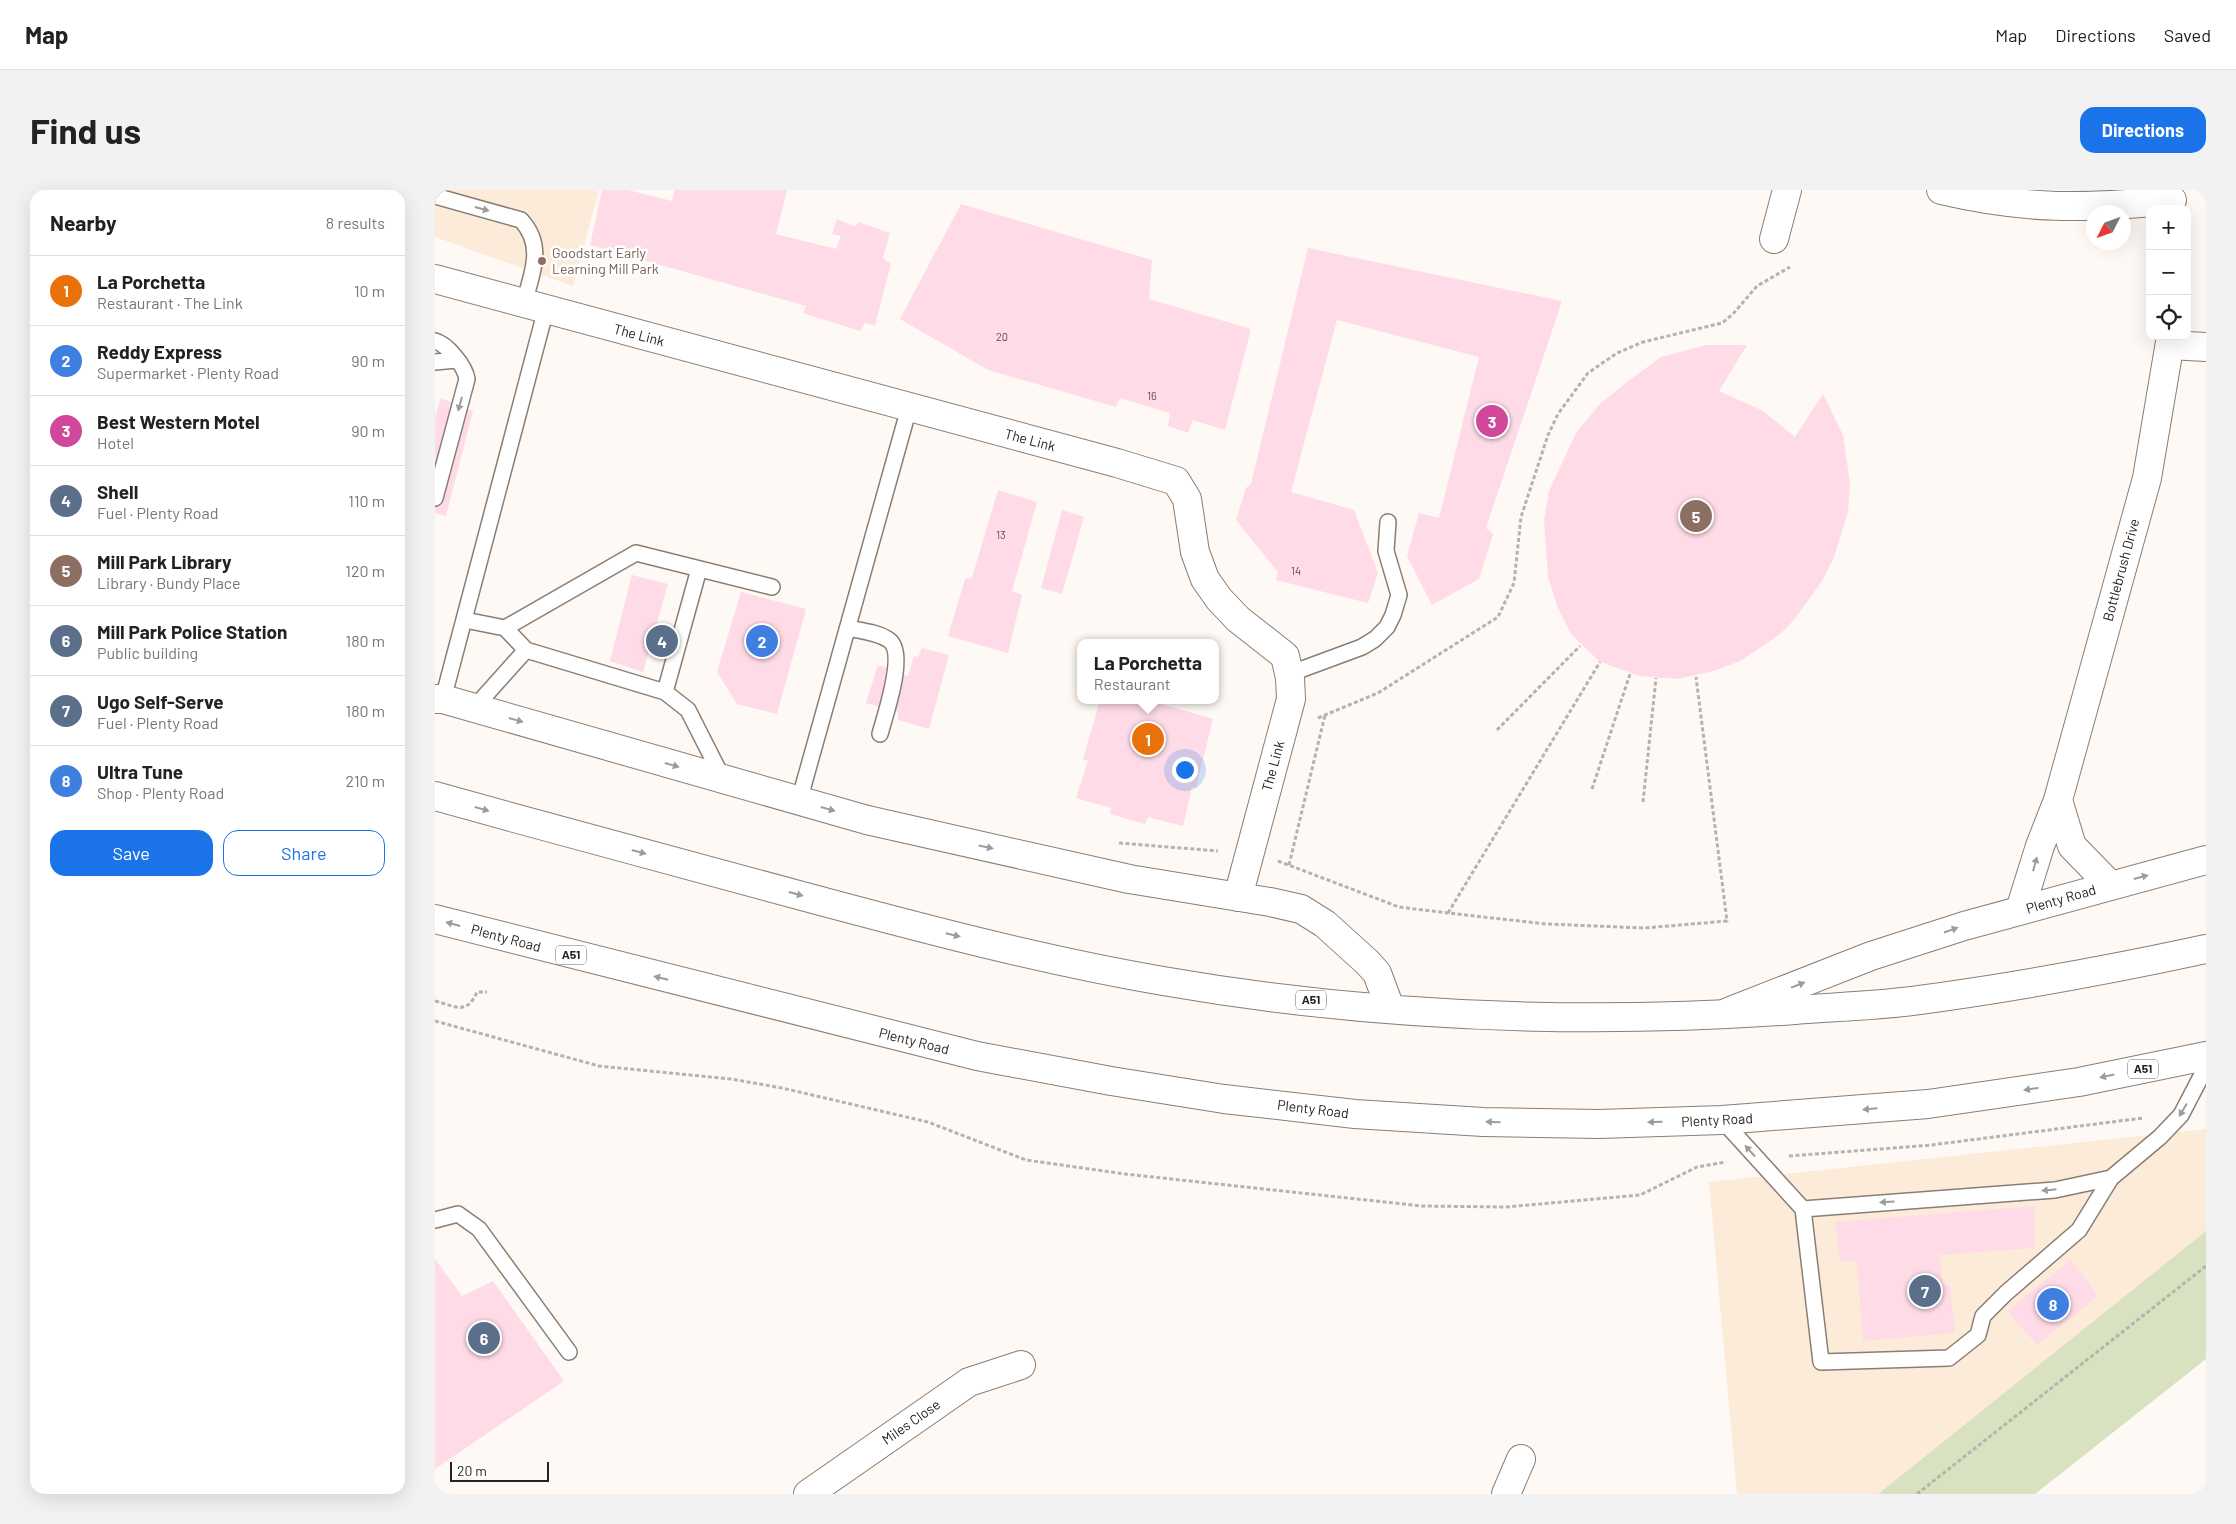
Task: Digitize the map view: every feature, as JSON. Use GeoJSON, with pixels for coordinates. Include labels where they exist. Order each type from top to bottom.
{"type":"FeatureCollection","features":[{"type":"Feature","properties":{"kind":"main road"},"geometry":{"type":"LineString","coordinates":[[1774,239],[1787,190]]}},
{"type":"Feature","properties":{"kind":"main road"},"geometry":{"type":"LineString","coordinates":[[1941,190],[1986,201],[2068,208],[2172,200]]}},
{"type":"Feature","properties":{"kind":"main road","name":"The Link"},"geometry":{"type":"LineString","coordinates":[[435,279],[1176,481],[1187,499],[1195,552],[1205,579],[1219,600],[1238,619],[1285,656],[1289,674],[1291,699],[1238,897]]}},
{"type":"Feature","properties":{"kind":"main road"},"geometry":{"type":"LineString","coordinates":[[2170,341],[2206,348]]}},
{"type":"Feature","properties":{"kind":"main road","name":"Bottlebrush Drive"},"geometry":{"type":"LineString","coordinates":[[2020,910],[2040,846],[2058,800],[2147,478],[2170,341]]}},
{"type":"Feature","properties":{"kind":"main road"},"geometry":{"type":"LineString","coordinates":[[439,699],[867,820],[1129,879],[1301,909],[1325,924],[1377,973],[1390,1008]]}},
{"type":"Feature","properties":{"kind":"main road","name":"Plenty Road"},"geometry":{"type":"LineString","coordinates":[[435,796],[918,927],[1047,958],[1163,981],[1259,995],[1390,1008],[1611,1018],[1720,1015],[1907,1002],[2022,985],[2206,949]]}},
{"type":"Feature","properties":{"kind":"main road"},"geometry":{"type":"LineString","coordinates":[[2058,800],[2072,846],[2110,885]]}},
{"type":"Feature","properties":{"kind":"main road","name":"Plenty Road"},"geometry":{"type":"LineString","coordinates":[[1720,1015],[1871,956],[2020,910],[2206,860]]}},
{"type":"Feature","properties":{"kind":"main road","name":"Plenty Road"},"geometry":{"type":"LineString","coordinates":[[435,919],[977,1056],[1224,1099],[1355,1114],[1483,1122],[1599,1124],[1721,1120],[1928,1104],[2079,1082],[2206,1056]]}},
{"type":"Feature","properties":{"kind":"main road","name":"Miles Close"},"geometry":{"type":"LineString","coordinates":[[808,1494],[969,1382],[1021,1365]]}},
{"type":"Feature","properties":{"kind":"main road"},"geometry":{"type":"LineString","coordinates":[[1506,1494],[1521,1460]]}},
{"type":"Feature","properties":{"kind":"lane"},"geometry":{"type":"LineString","coordinates":[[435,196],[521,220],[531,230],[536,245],[534,263],[535,306],[465,620],[439,699]]}},
{"type":"Feature","properties":{"kind":"lane"},"geometry":{"type":"LineString","coordinates":[[435,341],[443,343],[466,371],[467,378],[435,498]]}},
{"type":"Feature","properties":{"kind":"lane"},"geometry":{"type":"LineString","coordinates":[[435,362],[456,360]]}},
{"type":"Feature","properties":{"kind":"lane"},"geometry":{"type":"LineString","coordinates":[[799,801],[909,408]]}},
{"type":"Feature","properties":{"kind":"lane"},"geometry":{"type":"LineString","coordinates":[[1289,674],[1362,646],[1375,639],[1387,626],[1393,615],[1399,595],[1386,550],[1387,522]]}},
{"type":"Feature","properties":{"kind":"lane"},"geometry":{"type":"LineString","coordinates":[[505,628],[637,553],[772,587]]}},
{"type":"Feature","properties":{"kind":"lane"},"geometry":{"type":"LineString","coordinates":[[665,692],[699,570]]}},
{"type":"Feature","properties":{"kind":"lane"},"geometry":{"type":"LineString","coordinates":[[465,620],[505,628],[526,650],[665,692],[688,710],[724,780]]}},
{"type":"Feature","properties":{"kind":"lane"},"geometry":{"type":"LineString","coordinates":[[848,628],[876,633],[891,641],[896,653],[896,671],[880,734]]}},
{"type":"Feature","properties":{"kind":"lane"},"geometry":{"type":"LineString","coordinates":[[474,708],[526,650]]}},
{"type":"Feature","properties":{"kind":"lane"},"geometry":{"type":"LineString","coordinates":[[1721,1120],[1803,1209],[1821,1362],[1949,1358],[1978,1336],[1983,1316],[2006,1293],[2079,1230],[2111,1178],[2160,1137],[2181,1115],[2206,1067]]}},
{"type":"Feature","properties":{"kind":"lane"},"geometry":{"type":"LineString","coordinates":[[1803,1209],[2055,1190],[2111,1178]]}},
{"type":"Feature","properties":{"kind":"lane"},"geometry":{"type":"LineString","coordinates":[[435,1220],[458,1214],[479,1228],[569,1352]]}},
{"type":"Feature","properties":{"kind":"path"},"geometry":{"type":"LineString","coordinates":[[1283,732],[1378,693],[1498,617],[1514,583],[1521,517],[1548,435],[1557,414],[1588,373],[1617,353],[1643,342],[1722,323],[1733,314],[1750,292],[1791,267],[1797,260]]}},
{"type":"Feature","properties":{"kind":"path"},"geometry":{"type":"LineString","coordinates":[[1497,730],[1580,646]]}},
{"type":"Feature","properties":{"kind":"path"},"geometry":{"type":"LineString","coordinates":[[1448,913],[1600,662]]}},
{"type":"Feature","properties":{"kind":"path"},"geometry":{"type":"LineString","coordinates":[[1592,789],[1630,674]]}},
{"type":"Feature","properties":{"kind":"path"},"geometry":{"type":"LineString","coordinates":[[1115,843],[1249,854],[1289,865],[1399,907],[1546,924],[1645,928],[1727,921],[1696,677]]}},
{"type":"Feature","properties":{"kind":"path"},"geometry":{"type":"LineString","coordinates":[[1643,802],[1656,678]]}},
{"type":"Feature","properties":{"kind":"path"},"geometry":{"type":"LineString","coordinates":[[1289,865],[1325,714]]}},
{"type":"Feature","properties":{"kind":"path"},"geometry":{"type":"LineString","coordinates":[[435,1001],[458,1008],[465,1008],[471,1004],[477,992],[487,992]]}},
{"type":"Feature","properties":{"kind":"path"},"geometry":{"type":"LineString","coordinates":[[1917,1494],[2206,1266]]}},
{"type":"Feature","properties":{"kind":"shaded area","name":"Goodstart Early Learning Mill Park"},"geometry":{"type":"Polygon","coordinates":[[[435,190],[599,190],[573,286],[435,237],[435,190]]]}},
{"type":"Feature","properties":{"kind":"shaded area"},"geometry":{"type":"Polygon","coordinates":[[[2206,1129],[2206,1231],[1878,1494],[1737,1494],[1709,1182],[2206,1129]]]}},
{"type":"Feature","properties":{"kind":"green space"},"geometry":{"type":"Polygon","coordinates":[[[2206,1231],[2206,1359],[2035,1494],[1878,1494],[2206,1231]]]}},
{"type":"Feature","properties":{"kind":"building"},"geometry":{"type":"Polygon","coordinates":[[[602,190],[628,190],[672,201],[675,190],[787,190],[776,234],[836,249],[841,236],[832,234],[837,219],[855,227],[858,222],[890,233],[883,258],[891,264],[875,325],[865,323],[860,331],[803,313],[806,306],[590,245],[602,190]]]}},
{"type":"Feature","properties":{"kind":"building"},"geometry":{"type":"Polygon","coordinates":[[[961,204],[1152,260],[1149,299],[1251,329],[1225,430],[1193,420],[1188,433],[1168,426],[1170,413],[1120,398],[1116,407],[988,370],[900,319],[961,204]]]}},
{"type":"Feature","properties":{"kind":"building"},"geometry":{"type":"Polygon","coordinates":[[[1308,248],[1562,301],[1486,528],[1493,534],[1479,579],[1432,605],[1407,556],[1419,513],[1439,518],[1479,357],[1337,320],[1291,492],[1354,510],[1378,573],[1368,603],[1276,580],[1278,572],[1236,520],[1246,488],[1251,484],[1308,248]]]}},
{"type":"Feature","properties":{"kind":"building"},"geometry":{"type":"Polygon","coordinates":[[[1706,345],[1747,345],[1719,391],[1763,411],[1795,437],[1823,394],[1843,435],[1850,484],[1848,512],[1834,557],[1822,581],[1794,620],[1779,635],[1740,661],[1714,671],[1677,679],[1640,676],[1600,662],[1571,634],[1558,608],[1548,577],[1544,520],[1549,491],[1576,433],[1599,405],[1661,357],[1706,345]]]}},
{"type":"Feature","properties":{"kind":"building"},"geometry":{"type":"Polygon","coordinates":[[[441,398],[473,411],[446,516],[435,513],[435,417],[441,398]]]}},
{"type":"Feature","properties":{"kind":"building"},"geometry":{"type":"Polygon","coordinates":[[[998,490],[1037,502],[1012,591],[1022,595],[1008,653],[948,636],[965,579],[972,578],[998,490]]]}},
{"type":"Feature","properties":{"kind":"building"},"geometry":{"type":"Polygon","coordinates":[[[1062,510],[1084,517],[1062,594],[1041,588],[1062,510]]]}},
{"type":"Feature","properties":{"kind":"building"},"geometry":{"type":"Polygon","coordinates":[[[632,575],[668,584],[643,672],[610,661],[632,575]]]}},
{"type":"Feature","properties":{"kind":"building"},"geometry":{"type":"Polygon","coordinates":[[[741,592],[806,609],[777,714],[737,704],[717,672],[741,592]]]}},
{"type":"Feature","properties":{"kind":"building"},"geometry":{"type":"Polygon","coordinates":[[[922,648],[949,655],[929,729],[898,720],[898,712],[866,703],[878,665],[908,676],[914,656],[918,657],[922,648]]]}},
{"type":"Feature","properties":{"kind":"building"},"geometry":{"type":"Polygon","coordinates":[[[1099,704],[1162,704],[1213,719],[1196,788],[1192,787],[1183,826],[1148,817],[1145,824],[1110,814],[1111,808],[1076,798],[1088,761],[1083,759],[1099,704]]]}},
{"type":"Feature","properties":{"kind":"building"},"geometry":{"type":"Polygon","coordinates":[[[2035,1206],[2035,1248],[1939,1255],[1943,1285],[1950,1285],[1955,1333],[1863,1341],[1857,1261],[1840,1261],[1835,1222],[2035,1206]]]}},
{"type":"Feature","properties":{"kind":"building"},"geometry":{"type":"Polygon","coordinates":[[[435,1259],[462,1296],[493,1281],[564,1381],[435,1469],[435,1259]]]}},
{"type":"Feature","properties":{"kind":"building"},"geometry":{"type":"Polygon","coordinates":[[[2071,1260],[2098,1296],[2037,1345],[2007,1311],[2071,1260]]]}},
{"type":"Feature","properties":{"kind":"place","name":"Goodstart Early Learning Mill Park"},"geometry":{"type":"Point","coordinates":[542,261]}},
{"type":"Feature","properties":{"kind":"place","name":"Best Western Motel"},"geometry":{"type":"Point","coordinates":[1492,421]}},
{"type":"Feature","properties":{"kind":"place","name":"Mill Park Library"},"geometry":{"type":"Point","coordinates":[1696,516]}},
{"type":"Feature","properties":{"kind":"place","name":"Shell"},"geometry":{"type":"Point","coordinates":[662,641]}},
{"type":"Feature","properties":{"kind":"place","name":"Reddy Express"},"geometry":{"type":"Point","coordinates":[762,641]}},
{"type":"Feature","properties":{"kind":"place","name":"La Porchetta"},"geometry":{"type":"Point","coordinates":[1148,739]}},
{"type":"Feature","properties":{"kind":"place","name":"Ugo Self-Serve"},"geometry":{"type":"Point","coordinates":[1925,1291]}},
{"type":"Feature","properties":{"kind":"place","name":"Ultra Tune"},"geometry":{"type":"Point","coordinates":[2053,1304]}},
{"type":"Feature","properties":{"kind":"place","name":"Mill Park Police Station"},"geometry":{"type":"Point","coordinates":[484,1338]}}]}
